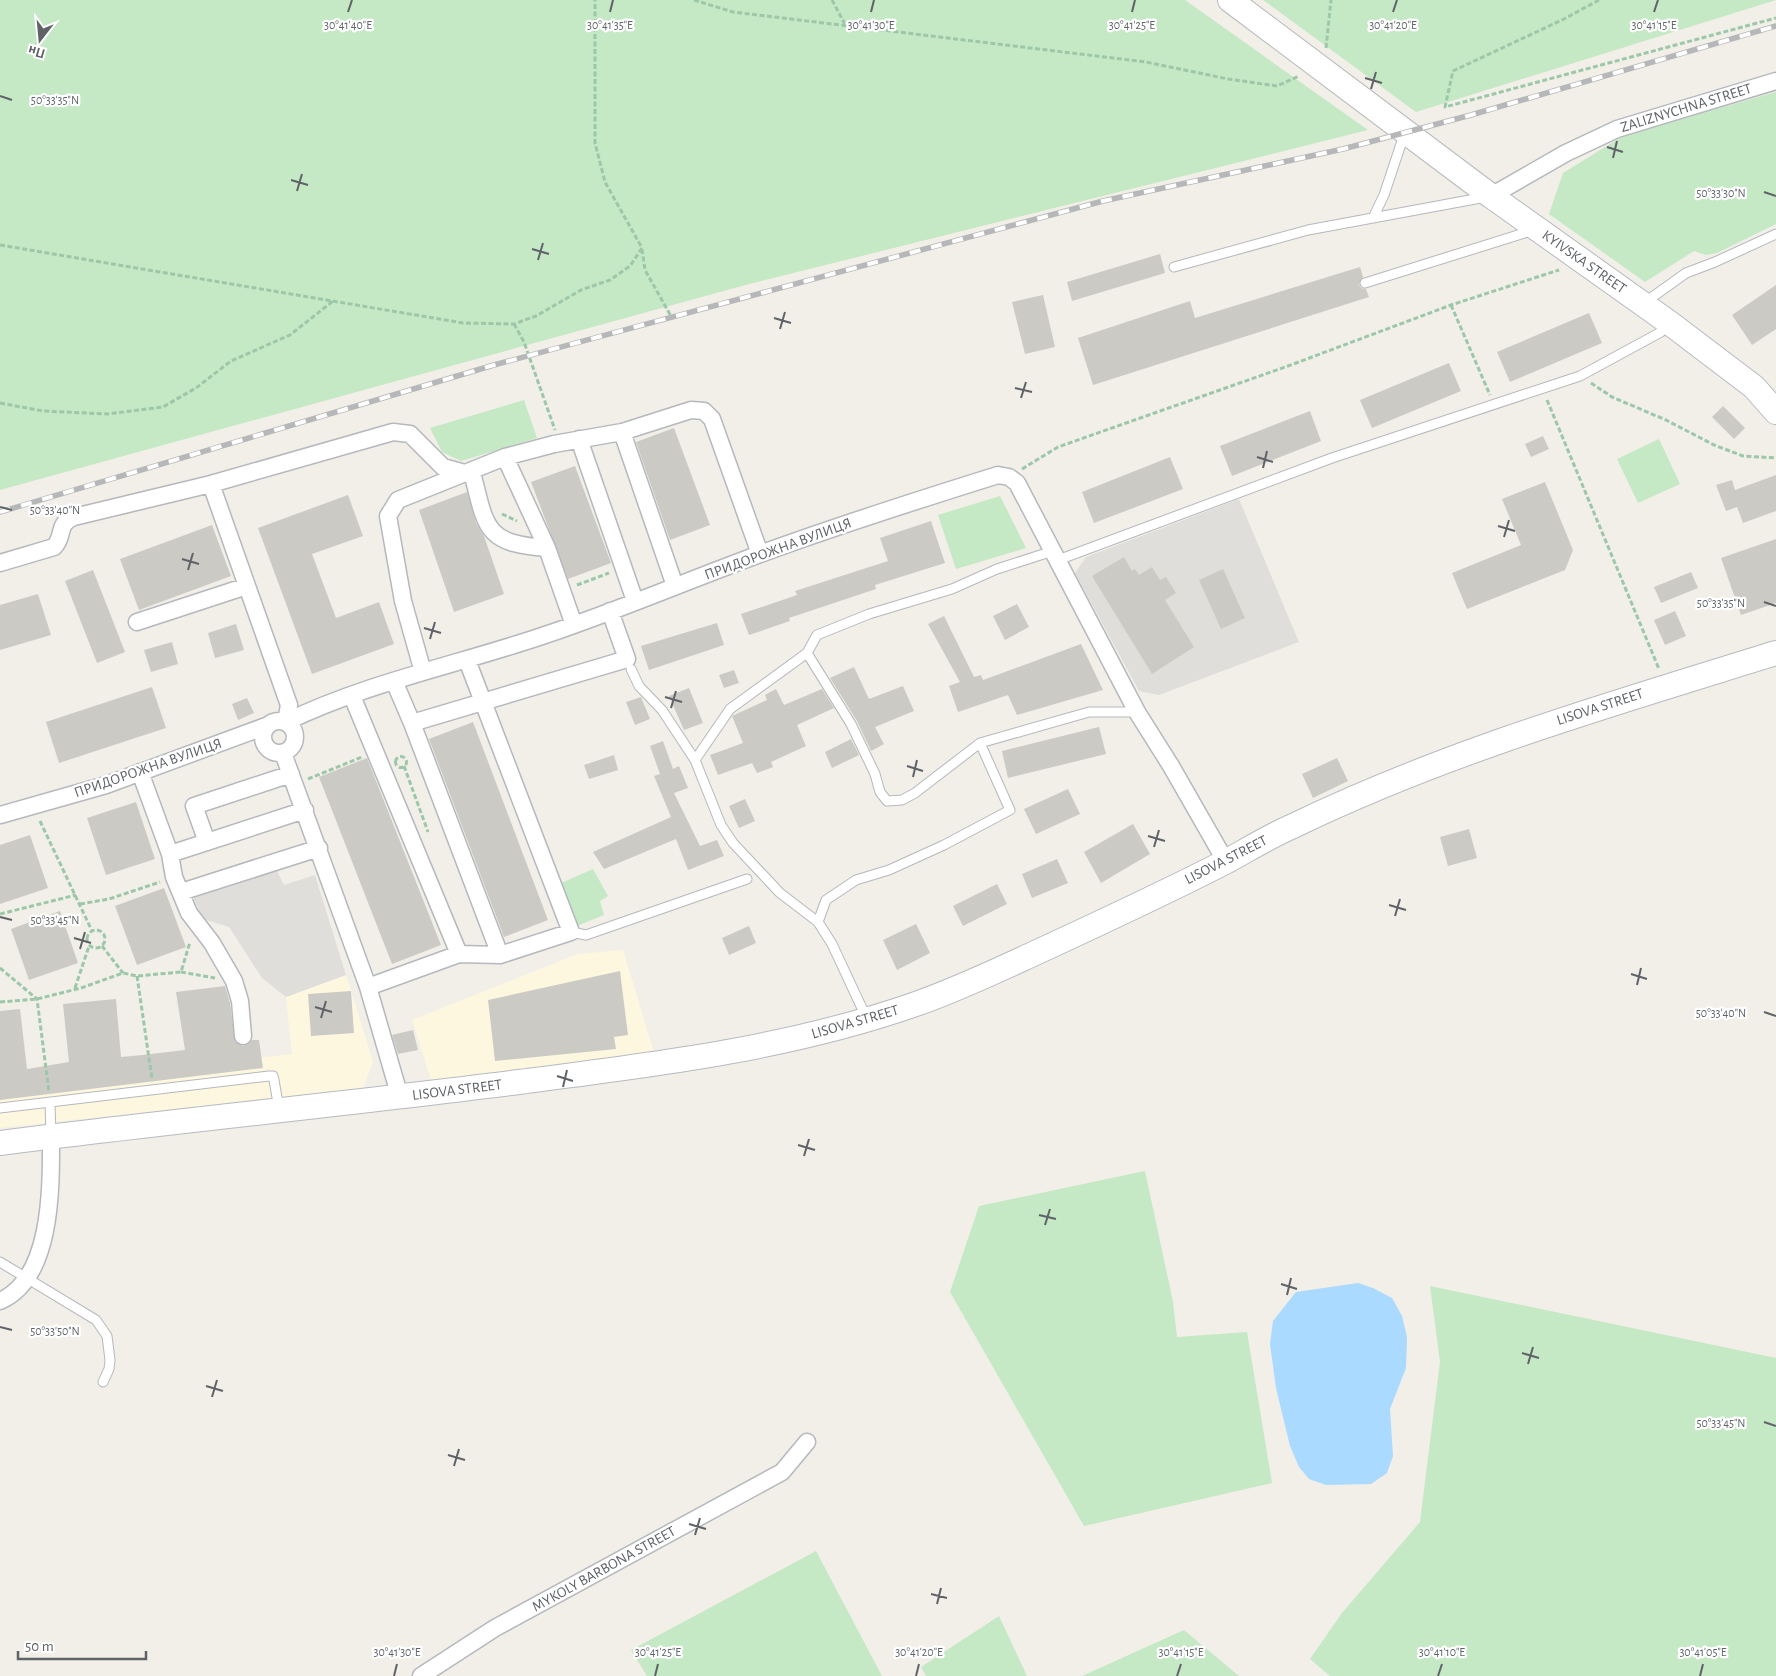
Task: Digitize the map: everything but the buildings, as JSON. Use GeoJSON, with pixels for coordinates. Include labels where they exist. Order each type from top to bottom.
{"type":"FeatureCollection","features":[{"type":"Feature","properties":{"kind":"main road","name":"KYIVSKA STREET"},"geometry":{"type":"LineString","coordinates":[[1230,0],[1491,196],[1671,324],[1754,387],[1776,412]]}},
{"type":"Feature","properties":{"kind":"main road","name":"LISOVA STREET"},"geometry":{"type":"LineString","coordinates":[[0,1143],[400,1097],[659,1064],[796,1038],[867,1019],[914,1005],[967,984],[1080,933],[1226,862],[1291,826],[1457,756],[1666,686],[1776,653]]}},
{"type":"Feature","properties":{"kind":"street","name":"ZALIZNYCHNA STREET"},"geometry":{"type":"LineString","coordinates":[[1491,196],[1566,154],[1617,129],[1776,80]]}},
{"type":"Feature","properties":{"kind":"street"},"geometry":{"type":"LineString","coordinates":[[423,672],[403,600],[388,516],[398,500],[470,473],[505,457],[554,444],[622,432],[692,410],[704,411],[712,419],[760,554]]}},
{"type":"Feature","properties":{"kind":"street"},"geometry":{"type":"LineString","coordinates":[[0,563],[54,547],[59,540],[66,520],[74,517],[211,484],[393,432],[410,434],[443,467],[470,473]]}},
{"type":"Feature","properties":{"kind":"street"},"geometry":{"type":"LineString","coordinates":[[622,432],[675,586]]}},
{"type":"Feature","properties":{"kind":"street"},"geometry":{"type":"LineString","coordinates":[[579,439],[635,601]]}},
{"type":"Feature","properties":{"kind":"street"},"geometry":{"type":"LineString","coordinates":[[505,457],[547,548],[574,625]]}},
{"type":"Feature","properties":{"kind":"street"},"geometry":{"type":"LineString","coordinates":[[470,473],[483,516],[492,533],[504,541],[547,548]]}},
{"type":"Feature","properties":{"kind":"street","name":"ПРИДОРОЖНА ВУЛИЦЯ"},"geometry":{"type":"LineString","coordinates":[[286,722],[394,681],[467,660],[574,625],[855,520],[998,475],[1009,477]]}},
{"type":"Feature","properties":{"kind":"street"},"geometry":{"type":"LineString","coordinates":[[1009,477],[1017,483],[1137,712],[1226,862]]}},
{"type":"Feature","properties":{"kind":"street"},"geometry":{"type":"LineString","coordinates":[[211,484],[289,705],[286,722]]}},
{"type":"Feature","properties":{"kind":"street"},"geometry":{"type":"LineString","coordinates":[[137,622],[247,586]]}},
{"type":"Feature","properties":{"kind":"street"},"geometry":{"type":"LineString","coordinates":[[412,723],[627,659],[610,611]]}},
{"type":"Feature","properties":{"kind":"street"},"geometry":{"type":"LineString","coordinates":[[368,987],[459,954],[500,955],[571,932],[467,660]]}},
{"type":"Feature","properties":{"kind":"street"},"geometry":{"type":"LineString","coordinates":[[394,681],[412,723],[500,955]]}},
{"type":"Feature","properties":{"kind":"street"},"geometry":{"type":"LineString","coordinates":[[352,696],[459,954]]}},
{"type":"Feature","properties":{"kind":"street"},"geometry":{"type":"LineString","coordinates":[[275,722],[286,722],[293,730],[295,740],[290,750],[283,753],[275,753],[266,748],[262,737],[266,726],[275,722]]}},
{"type":"Feature","properties":{"kind":"street","name":"ПРИДОРОЖНА ВУЛИЦЯ"},"geometry":{"type":"LineString","coordinates":[[0,815],[32,804],[106,785],[266,726]]}},
{"type":"Feature","properties":{"kind":"street"},"geometry":{"type":"LineString","coordinates":[[283,753],[368,987],[400,1097]]}},
{"type":"Feature","properties":{"kind":"street"},"geometry":{"type":"LineString","coordinates":[[140,772],[170,854],[177,884],[189,913],[212,943],[234,981],[240,1001],[243,1036]]}},
{"type":"Feature","properties":{"kind":"street"},"geometry":{"type":"LineString","coordinates":[[207,842],[194,806],[293,779]]}},
{"type":"Feature","properties":{"kind":"street"},"geometry":{"type":"LineString","coordinates":[[170,854],[305,810]]}},
{"type":"Feature","properties":{"kind":"street"},"geometry":{"type":"LineString","coordinates":[[177,884],[319,848]]}},
{"type":"Feature","properties":{"kind":"street"},"geometry":{"type":"LineString","coordinates":[[0,1301],[11,1296],[26,1278],[43,1243],[51,1199],[51,1137]]}},
{"type":"Feature","properties":{"kind":"street","name":"MYKOLY BARBONA STREET"},"geometry":{"type":"LineString","coordinates":[[421,1676],[495,1628],[782,1472],[807,1442]]}},
{"type":"Feature","properties":{"kind":"lane"},"geometry":{"type":"LineString","coordinates":[[1373,218],[1384,195],[1396,125]]}},
{"type":"Feature","properties":{"kind":"lane"},"geometry":{"type":"LineString","coordinates":[[1174,267],[1308,230],[1491,196]]}},
{"type":"Feature","properties":{"kind":"lane"},"geometry":{"type":"LineString","coordinates":[[1365,283],[1536,229]]}},
{"type":"Feature","properties":{"kind":"lane"},"geometry":{"type":"LineString","coordinates":[[1642,304],[1686,273],[1776,234]]}},
{"type":"Feature","properties":{"kind":"lane"},"geometry":{"type":"LineString","coordinates":[[695,760],[730,709],[807,653],[817,635],[869,614],[952,589],[997,569],[1055,556],[1324,461],[1580,376],[1661,332],[1671,324]]}},
{"type":"Feature","properties":{"kind":"lane"},"geometry":{"type":"LineString","coordinates":[[807,653],[852,724],[875,774],[880,792],[887,801],[902,800],[915,793],[980,743],[1089,712],[1137,712]]}},
{"type":"Feature","properties":{"kind":"lane"},"geometry":{"type":"LineString","coordinates":[[631,669],[639,686],[662,710],[695,760],[721,825],[733,843],[780,893],[818,922],[832,944],[867,1019]]}},
{"type":"Feature","properties":{"kind":"lane"},"geometry":{"type":"LineString","coordinates":[[818,922],[826,900],[856,880],[889,870],[1010,810],[980,743]]}},
{"type":"Feature","properties":{"kind":"lane"},"geometry":{"type":"LineString","coordinates":[[571,932],[586,935],[746,879]]}},
{"type":"Feature","properties":{"kind":"lane"},"geometry":{"type":"LineString","coordinates":[[0,1108],[273,1076],[280,1110]]}},
{"type":"Feature","properties":{"kind":"lane"},"geometry":{"type":"LineString","coordinates":[[50,1103],[51,1137]]}},
{"type":"Feature","properties":{"kind":"lane"},"geometry":{"type":"LineString","coordinates":[[0,1262],[96,1320],[107,1336],[110,1360],[110,1369],[103,1382]]}},
{"type":"Feature","properties":{"kind":"path"},"geometry":{"type":"LineString","coordinates":[[595,0],[595,143],[605,182],[642,248],[645,270],[672,318]]}},
{"type":"Feature","properties":{"kind":"path"},"geometry":{"type":"LineString","coordinates":[[694,0],[733,12],[1146,62],[1228,79],[1277,86],[1318,67],[1325,50],[1331,0]]}},
{"type":"Feature","properties":{"kind":"path"},"geometry":{"type":"LineString","coordinates":[[832,0],[846,27]]}},
{"type":"Feature","properties":{"kind":"path"},"geometry":{"type":"LineString","coordinates":[[1599,0],[1564,20],[1452,71],[1445,107],[1776,18]]}},
{"type":"Feature","properties":{"kind":"path"},"geometry":{"type":"LineString","coordinates":[[0,245],[463,323],[514,324],[536,316],[581,290],[610,280],[630,266],[642,248]]}},
{"type":"Feature","properties":{"kind":"path"},"geometry":{"type":"LineString","coordinates":[[1009,477],[1058,447],[1273,372],[1451,305],[1583,261]]}},
{"type":"Feature","properties":{"kind":"path"},"geometry":{"type":"LineString","coordinates":[[0,403],[43,410],[107,414],[163,407],[196,388],[231,361],[290,335],[334,301]]}},
{"type":"Feature","properties":{"kind":"path"},"geometry":{"type":"LineString","coordinates":[[1451,305],[1494,404]]}},
{"type":"Feature","properties":{"kind":"path"},"geometry":{"type":"LineString","coordinates":[[514,324],[524,342],[546,400],[557,435],[554,444]]}},
{"type":"Feature","properties":{"kind":"path"},"geometry":{"type":"LineString","coordinates":[[1580,376],[1612,397],[1666,420],[1714,445],[1743,456],[1776,458]]}},
{"type":"Feature","properties":{"kind":"path"},"geometry":{"type":"LineString","coordinates":[[1542,389],[1666,686]]}},
{"type":"Feature","properties":{"kind":"path"},"geometry":{"type":"LineString","coordinates":[[480,505],[539,530]]}},
{"type":"Feature","properties":{"kind":"path"},"geometry":{"type":"LineString","coordinates":[[562,590],[623,568]]}},
{"type":"Feature","properties":{"kind":"path"},"geometry":{"type":"LineString","coordinates":[[293,779],[374,752]]}},
{"type":"Feature","properties":{"kind":"path"},"geometry":{"type":"LineString","coordinates":[[404,766],[428,832]]}},
{"type":"Feature","properties":{"kind":"path"},"geometry":{"type":"LineString","coordinates":[[32,804],[92,931]]}},
{"type":"Feature","properties":{"kind":"path"},"geometry":{"type":"LineString","coordinates":[[405,826],[455,839]]}},
{"type":"Feature","properties":{"kind":"path"},"geometry":{"type":"LineString","coordinates":[[80,904],[177,884]]}},
{"type":"Feature","properties":{"kind":"path"},"geometry":{"type":"LineString","coordinates":[[0,914],[76,895]]}},
{"type":"Feature","properties":{"kind":"path"},"geometry":{"type":"LineString","coordinates":[[181,972],[190,945],[189,913]]}},
{"type":"Feature","properties":{"kind":"path"},"geometry":{"type":"LineString","coordinates":[[74,989],[89,946],[87,939],[92,931]]}},
{"type":"Feature","properties":{"kind":"path"},"geometry":{"type":"LineString","coordinates":[[89,946],[94,948],[102,946],[105,940],[98,931],[92,931]]}},
{"type":"Feature","properties":{"kind":"path"},"geometry":{"type":"LineString","coordinates":[[102,946],[123,973]]}},
{"type":"Feature","properties":{"kind":"path"},"geometry":{"type":"LineString","coordinates":[[0,968],[37,999],[50,1103]]}},
{"type":"Feature","properties":{"kind":"path"},"geometry":{"type":"LineString","coordinates":[[0,1002],[37,999],[123,973],[137,976],[181,972],[234,981]]}},
{"type":"Feature","properties":{"kind":"path"},"geometry":{"type":"LineString","coordinates":[[137,976],[154,1091]]}},
{"type":"Feature","properties":{"kind":"shaded area"},"geometry":{"type":"Polygon","coordinates":[[[1239,499],[1299,642],[1159,695],[1139,691],[1075,573],[1086,557],[1239,499]]]}},
{"type":"Feature","properties":{"kind":"shaded area"},"geometry":{"type":"Polygon","coordinates":[[[275,867],[284,885],[315,875],[346,975],[286,997],[262,978],[229,927],[203,919],[193,897],[275,867]]]}},
{"type":"Feature","properties":{"kind":"shaded area"},"geometry":{"type":"Polygon","coordinates":[[[623,950],[654,1053],[432,1083],[412,1020],[578,954],[623,950]]]}},
{"type":"Feature","properties":{"kind":"shaded area"},"geometry":{"type":"Polygon","coordinates":[[[346,975],[373,1062],[363,1088],[0,1128],[0,1088],[292,1054],[286,997],[346,975]]]}},
{"type":"Feature","properties":{"kind":"green space"},"geometry":{"type":"Polygon","coordinates":[[[0,0],[1185,0],[1368,130],[749,284],[0,490],[0,0]]]}},
{"type":"Feature","properties":{"kind":"green space"},"geometry":{"type":"Polygon","coordinates":[[[1263,0],[1776,0],[1416,112],[1263,0]]]}},
{"type":"Feature","properties":{"kind":"green space"},"geometry":{"type":"Polygon","coordinates":[[[1776,92],[1776,224],[1717,253],[1706,255],[1694,251],[1645,282],[1549,214],[1563,173],[1623,136],[1776,92]]]}},
{"type":"Feature","properties":{"kind":"green space"},"geometry":{"type":"Polygon","coordinates":[[[524,400],[537,438],[461,461],[442,452],[430,428],[524,400]]]}},
{"type":"Feature","properties":{"kind":"green space"},"geometry":{"type":"Polygon","coordinates":[[[1659,439],[1680,484],[1638,503],[1617,459],[1659,439]]]}},
{"type":"Feature","properties":{"kind":"green space"},"geometry":{"type":"Polygon","coordinates":[[[1000,496],[1026,548],[956,569],[938,515],[1000,496]]]}},
{"type":"Feature","properties":{"kind":"green space"},"geometry":{"type":"Polygon","coordinates":[[[593,869],[608,896],[600,901],[604,915],[577,926],[559,884],[593,869]]]}},
{"type":"Feature","properties":{"kind":"green space"},"geometry":{"type":"Polygon","coordinates":[[[1145,1171],[1173,1302],[1177,1337],[1247,1332],[1272,1483],[1084,1526],[950,1292],[979,1206],[1145,1171]]]}},
{"type":"Feature","properties":{"kind":"green space"},"geometry":{"type":"Polygon","coordinates":[[[1430,1286],[1776,1358],[1776,1676],[1330,1676],[1310,1659],[1342,1613],[1420,1522],[1440,1362],[1430,1286]]]}},
{"type":"Feature","properties":{"kind":"green space"},"geometry":{"type":"Polygon","coordinates":[[[816,1551],[882,1676],[647,1676],[631,1650],[816,1551]]]}},
{"type":"Feature","properties":{"kind":"green space"},"geometry":{"type":"Polygon","coordinates":[[[999,1616],[1027,1676],[926,1676],[921,1667],[999,1616]]]}},
{"type":"Feature","properties":{"kind":"green space"},"geometry":{"type":"Polygon","coordinates":[[[1184,1630],[1239,1676],[1082,1676],[1184,1630]]]}},
{"type":"Feature","properties":{"kind":"water"},"geometry":{"type":"Polygon","coordinates":[[[1358,1283],[1392,1298],[1402,1316],[1407,1337],[1406,1368],[1390,1409],[1393,1456],[1387,1473],[1371,1484],[1326,1485],[1309,1479],[1299,1467],[1290,1446],[1276,1388],[1270,1344],[1273,1321],[1296,1292],[1358,1283]]]}},
{"type":"Feature","properties":{"kind":"railway"},"geometry":{"type":"LineString","coordinates":[[0,512],[494,365],[1103,201],[1343,149],[1471,115],[1776,26]]}}]}
